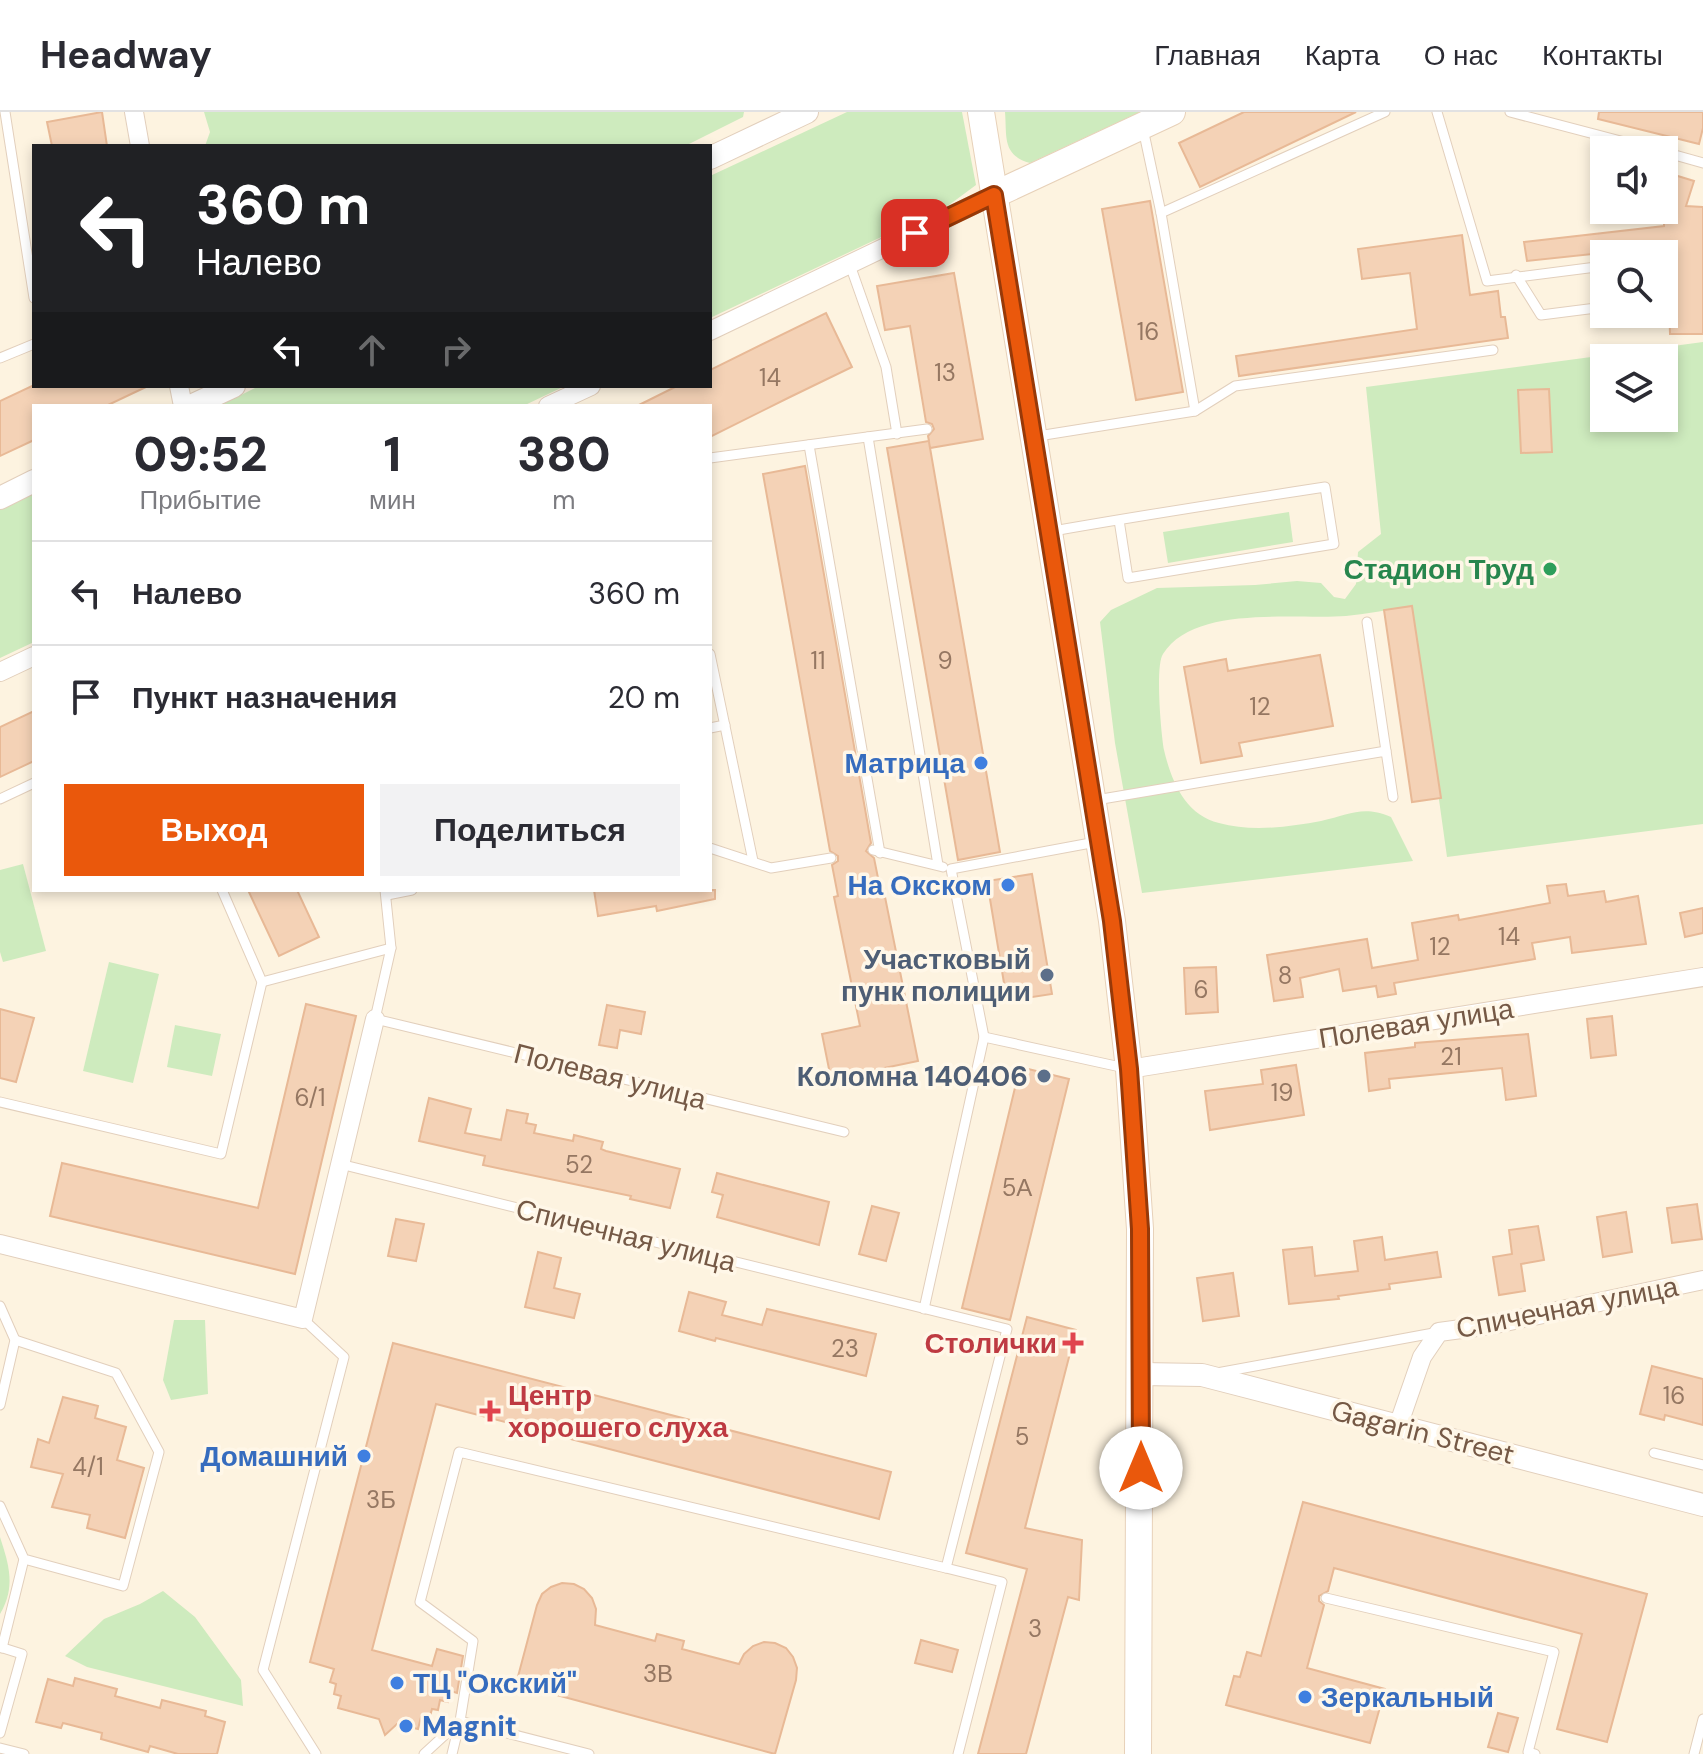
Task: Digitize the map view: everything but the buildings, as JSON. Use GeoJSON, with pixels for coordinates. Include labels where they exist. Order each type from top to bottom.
{"type":"FeatureCollection","features":[{"type":"Feature","properties":{"kind":"main road"},"geometry":{"type":"LineString","coordinates":[[981,112],[1112,921],[1129,1069],[1140,1229],[1138,1754]]}},
{"type":"Feature","properties":{"kind":"main road"},"geometry":{"type":"LineString","coordinates":[[994,195],[1172,112]]}},
{"type":"Feature","properties":{"kind":"street"},"geometry":{"type":"LineString","coordinates":[[134,112],[140,144]]}},
{"type":"Feature","properties":{"kind":"street"},"geometry":{"type":"LineString","coordinates":[[712,157],[807,112]]}},
{"type":"Feature","properties":{"kind":"street"},"geometry":{"type":"LineString","coordinates":[[712,330],[994,195]]}},
{"type":"Feature","properties":{"kind":"street"},"geometry":{"type":"LineString","coordinates":[[195,404],[230,388]]}},
{"type":"Feature","properties":{"kind":"street"},"geometry":{"type":"LineString","coordinates":[[561,403],[587,388]]}},
{"type":"Feature","properties":{"kind":"street"},"geometry":{"type":"LineString","coordinates":[[0,498],[32,482]]}},
{"type":"Feature","properties":{"kind":"street"},"geometry":{"type":"LineString","coordinates":[[0,672],[32,657]]}},
{"type":"Feature","properties":{"kind":"street","name":"Полевая улица"},"geometry":{"type":"LineString","coordinates":[[1129,1069],[1703,977]]}},
{"type":"Feature","properties":{"kind":"street"},"geometry":{"type":"LineString","coordinates":[[0,1244],[303,1319],[375,1019]]}},
{"type":"Feature","properties":{"kind":"street","name":"Спичечная улица"},"geometry":{"type":"LineString","coordinates":[[1398,1426],[1422,1357],[1439,1332],[1491,1325],[1703,1280]]}},
{"type":"Feature","properties":{"kind":"street","name":"Gagarin Street"},"geometry":{"type":"LineString","coordinates":[[1141,1374],[1202,1375],[1703,1505]]}},
{"type":"Feature","properties":{"kind":"lane"},"geometry":{"type":"LineString","coordinates":[[5,112],[32,285]]}},
{"type":"Feature","properties":{"kind":"lane"},"geometry":{"type":"LineString","coordinates":[[1161,213],[1385,112]]}},
{"type":"Feature","properties":{"kind":"lane"},"geometry":{"type":"LineString","coordinates":[[1437,112],[1487,281],[1590,267]]}},
{"type":"Feature","properties":{"kind":"lane"},"geometry":{"type":"LineString","coordinates":[[1510,112],[1602,136]]}},
{"type":"Feature","properties":{"kind":"lane"},"geometry":{"type":"LineString","coordinates":[[1139,128],[1145,138],[1161,213],[1195,411]]}},
{"type":"Feature","properties":{"kind":"lane"},"geometry":{"type":"LineString","coordinates":[[1678,156],[1703,163]]}},
{"type":"Feature","properties":{"kind":"lane"},"geometry":{"type":"LineString","coordinates":[[850,265],[886,367],[897,434]]}},
{"type":"Feature","properties":{"kind":"lane"},"geometry":{"type":"LineString","coordinates":[[1516,275],[1541,315],[1590,309]]}},
{"type":"Feature","properties":{"kind":"lane"},"geometry":{"type":"LineString","coordinates":[[0,358],[32,345]]}},
{"type":"Feature","properties":{"kind":"lane"},"geometry":{"type":"LineString","coordinates":[[1034,437],[1195,411],[1235,386],[1493,350]]}},
{"type":"Feature","properties":{"kind":"lane"},"geometry":{"type":"LineString","coordinates":[[712,458],[927,429]]}},
{"type":"Feature","properties":{"kind":"lane"},"geometry":{"type":"LineString","coordinates":[[868,437],[938,865]]}},
{"type":"Feature","properties":{"kind":"lane"},"geometry":{"type":"LineString","coordinates":[[809,445],[876,852],[951,869],[1099,841]]}},
{"type":"Feature","properties":{"kind":"lane"},"geometry":{"type":"LineString","coordinates":[[1050,531],[1325,487],[1334,544],[1128,578],[1119,520]]}},
{"type":"Feature","properties":{"kind":"lane"},"geometry":{"type":"LineString","coordinates":[[1367,622],[1393,797]]}},
{"type":"Feature","properties":{"kind":"lane"},"geometry":{"type":"LineString","coordinates":[[712,663],[753,861]]}},
{"type":"Feature","properties":{"kind":"lane"},"geometry":{"type":"LineString","coordinates":[[712,728],[725,725]]}},
{"type":"Feature","properties":{"kind":"lane"},"geometry":{"type":"LineString","coordinates":[[1093,801],[1386,751]]}},
{"type":"Feature","properties":{"kind":"lane"},"geometry":{"type":"LineString","coordinates":[[0,799],[32,784]]}},
{"type":"Feature","properties":{"kind":"lane"},"geometry":{"type":"LineString","coordinates":[[712,849],[771,868],[831,858]]}},
{"type":"Feature","properties":{"kind":"lane"},"geometry":{"type":"LineString","coordinates":[[918,1308],[984,1037],[951,869]]}},
{"type":"Feature","properties":{"kind":"lane"},"geometry":{"type":"LineString","coordinates":[[0,1102],[221,1154],[262,982],[223,892]]}},
{"type":"Feature","properties":{"kind":"lane"},"geometry":{"type":"LineString","coordinates":[[375,1019],[391,948],[386,892]]}},
{"type":"Feature","properties":{"kind":"lane"},"geometry":{"type":"LineString","coordinates":[[262,982],[391,948]]}},
{"type":"Feature","properties":{"kind":"lane","name":"Полевая улица"},"geometry":{"type":"LineString","coordinates":[[375,1019],[844,1132]]}},
{"type":"Feature","properties":{"kind":"lane"},"geometry":{"type":"LineString","coordinates":[[984,1037],[1129,1069]]}},
{"type":"Feature","properties":{"kind":"lane","name":"Спичечная улица"},"geometry":{"type":"LineString","coordinates":[[340,1164],[1007,1329],[946,1568]]}},
{"type":"Feature","properties":{"kind":"lane"},"geometry":{"type":"LineString","coordinates":[[0,1306],[15,1340],[0,1405]]}},
{"type":"Feature","properties":{"kind":"lane"},"geometry":{"type":"LineString","coordinates":[[303,1319],[344,1357],[263,1670],[316,1754]]}},
{"type":"Feature","properties":{"kind":"lane"},"geometry":{"type":"LineString","coordinates":[[1202,1375],[1439,1332]]}},
{"type":"Feature","properties":{"kind":"lane"},"geometry":{"type":"LineString","coordinates":[[15,1340],[116,1373],[159,1452],[123,1586],[24,1559]]}},
{"type":"Feature","properties":{"kind":"lane"},"geometry":{"type":"LineString","coordinates":[[452,1754],[473,1641],[420,1602],[459,1452],[1002,1582],[958,1754]]}},
{"type":"Feature","properties":{"kind":"lane"},"geometry":{"type":"LineString","coordinates":[[1654,1453],[1703,1465]]}},
{"type":"Feature","properties":{"kind":"lane"},"geometry":{"type":"LineString","coordinates":[[0,1506],[24,1559],[1,1647],[22,1654],[0,1733]]}},
{"type":"Feature","properties":{"kind":"lane"},"geometry":{"type":"LineString","coordinates":[[1326,1598],[1554,1652],[1528,1752],[1535,1754]]}},
{"type":"Feature","properties":{"kind":"lane"},"geometry":{"type":"LineString","coordinates":[[1694,1754],[1703,1719]]}},
{"type":"Feature","properties":{"kind":"lane"},"geometry":{"type":"LineString","coordinates":[[460,1721],[591,1753]]}},
{"type":"Feature","properties":{"kind":"lane"},"geometry":{"type":"LineString","coordinates":[[424,1754],[460,1721]]}},
{"type":"Feature","properties":{"kind":"lane"},"geometry":{"type":"LineString","coordinates":[[0,1748],[24,1754]]}},
{"type":"Feature","properties":{"kind":"green space"},"geometry":{"type":"Polygon","coordinates":[[[204,112],[744,112],[743,117],[689,144],[206,144],[210,132],[204,112]]]}},
{"type":"Feature","properties":{"kind":"green space"},"geometry":{"type":"Polygon","coordinates":[[[847,112],[962,112],[976,185],[949,205],[712,317],[712,175],[847,112]]]}},
{"type":"Feature","properties":{"kind":"green space"},"geometry":{"type":"Polygon","coordinates":[[[1005,112],[1140,112],[1030,163],[1010,150],[1005,112]]]}},
{"type":"Feature","properties":{"kind":"green space","name":"Стадион Труд"},"geometry":{"type":"Polygon","coordinates":[[[1703,342],[1703,824],[1447,857],[1412,606],[1346,616],[1221,621],[1178,638],[1163,654],[1161,661],[1160,715],[1164,750],[1181,795],[1207,819],[1231,826],[1270,828],[1364,811],[1381,813],[1391,817],[1413,861],[1142,893],[1115,743],[1100,622],[1111,610],[1157,588],[1297,581],[1321,583],[1334,597],[1345,599],[1356,584],[1358,552],[1381,534],[1366,387],[1590,357],[1590,432],[1678,432],[1678,345],[1703,342]]]}},
{"type":"Feature","properties":{"kind":"green space"},"geometry":{"type":"Polygon","coordinates":[[[255,388],[561,388],[527,404],[223,404],[255,388]]]}},
{"type":"Feature","properties":{"kind":"green space"},"geometry":{"type":"Polygon","coordinates":[[[32,493],[32,643],[0,658],[0,508],[32,493]]]}},
{"type":"Feature","properties":{"kind":"green space"},"geometry":{"type":"Polygon","coordinates":[[[1289,512],[1293,542],[1168,563],[1163,532],[1289,512]]]}},
{"type":"Feature","properties":{"kind":"green space"},"geometry":{"type":"Polygon","coordinates":[[[23,864],[46,951],[3,962],[0,952],[0,870],[23,864]]]}},
{"type":"Feature","properties":{"kind":"green space"},"geometry":{"type":"Polygon","coordinates":[[[109,962],[159,974],[133,1083],[83,1071],[109,962]]]}},
{"type":"Feature","properties":{"kind":"green space"},"geometry":{"type":"Polygon","coordinates":[[[175,1025],[221,1034],[212,1076],[167,1067],[175,1025]]]}},
{"type":"Feature","properties":{"kind":"green space"},"geometry":{"type":"Polygon","coordinates":[[[174,1320],[205,1320],[208,1394],[171,1400],[163,1380],[174,1320]]]}},
{"type":"Feature","properties":{"kind":"green space"},"geometry":{"type":"Polygon","coordinates":[[[0,1537],[9,1585],[0,1614],[0,1537]]]}},
{"type":"Feature","properties":{"kind":"green space"},"geometry":{"type":"Polygon","coordinates":[[[163,1591],[195,1617],[241,1680],[243,1706],[87,1667],[65,1656],[104,1619],[163,1591]]]}},
{"type":"Feature","properties":{"kind":"place","name":"Стадион Труд"},"geometry":{"type":"Point","coordinates":[1550,569]}},
{"type":"Feature","properties":{"kind":"place","name":"Матрица"},"geometry":{"type":"Point","coordinates":[981,763]}},
{"type":"Feature","properties":{"kind":"place","name":"На Окском"},"geometry":{"type":"Point","coordinates":[1008,885]}},
{"type":"Feature","properties":{"kind":"place","name":"Участковый пунк полиции"},"geometry":{"type":"Point","coordinates":[1047,975]}},
{"type":"Feature","properties":{"kind":"place","name":"Коломна 140406"},"geometry":{"type":"Point","coordinates":[1044,1076]}},
{"type":"Feature","properties":{"kind":"place","name":"Столички"},"geometry":{"type":"Point","coordinates":[1073,1343]}},
{"type":"Feature","properties":{"kind":"place","name":"Центр хорошего слуха"},"geometry":{"type":"Point","coordinates":[490,1411]}},
{"type":"Feature","properties":{"kind":"place","name":"Домашний"},"geometry":{"type":"Point","coordinates":[364,1456]}},
{"type":"Feature","properties":{"kind":"place","name":"ТЦ \"Окский\""},"geometry":{"type":"Point","coordinates":[397,1683]}},
{"type":"Feature","properties":{"kind":"place","name":"Зеркальный"},"geometry":{"type":"Point","coordinates":[1305,1697]}},
{"type":"Feature","properties":{"kind":"place","name":"Magnit"},"geometry":{"type":"Point","coordinates":[406,1726]}},
{"type":"Feature","properties":{"kind":"route"},"geometry":{"type":"LineString","coordinates":[[915,233],[994,195],[1112,921],[1129,1069],[1140,1229],[1141,1468]]}}]}
